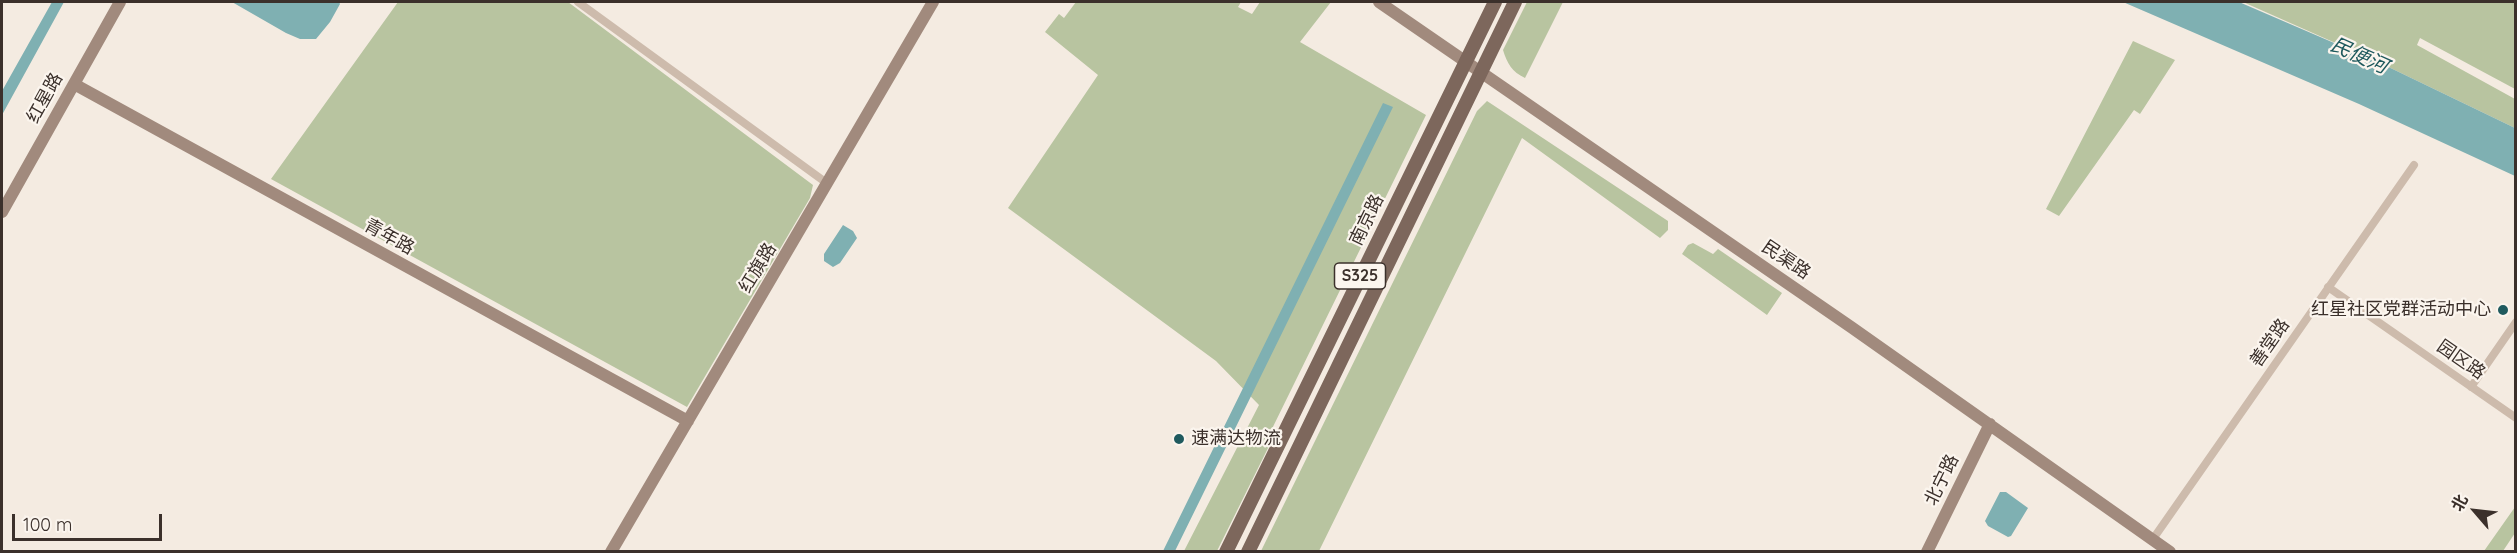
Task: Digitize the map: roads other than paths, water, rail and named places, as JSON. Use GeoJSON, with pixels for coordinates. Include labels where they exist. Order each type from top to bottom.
{"type":"FeatureCollection","features":[{"type":"Feature","properties":{"kind":"main road","name":"南京路"},"geometry":{"type":"LineString","coordinates":[[1226,552],[1495,2]]}},
{"type":"Feature","properties":{"kind":"main road","name":"S325"},"geometry":{"type":"LineString","coordinates":[[1248,552],[1515,2]]}},
{"type":"Feature","properties":{"kind":"street","name":"红星路"},"geometry":{"type":"LineString","coordinates":[[2,212],[120,2]]}},
{"type":"Feature","properties":{"kind":"street"},"geometry":{"type":"LineString","coordinates":[[578,2],[828,183]]}},
{"type":"Feature","properties":{"kind":"street","name":"红旗路"},"geometry":{"type":"LineString","coordinates":[[611,552],[933,2]]}},
{"type":"Feature","properties":{"kind":"street","name":"民渠路"},"geometry":{"type":"LineString","coordinates":[[1379,2],[1990,424],[2170,552]]}},
{"type":"Feature","properties":{"kind":"street","name":"青年路"},"geometry":{"type":"LineString","coordinates":[[74,84],[688,421]]}},
{"type":"Feature","properties":{"kind":"street","name":"善堂路"},"geometry":{"type":"LineString","coordinates":[[2152,539],[2414,165]]}},
{"type":"Feature","properties":{"kind":"street","name":"园区路"},"geometry":{"type":"LineString","coordinates":[[2328,287],[2516,418]]}},
{"type":"Feature","properties":{"kind":"street"},"geometry":{"type":"LineString","coordinates":[[2471,387],[2516,322]]}},
{"type":"Feature","properties":{"kind":"street","name":"北宁路"},"geometry":{"type":"LineString","coordinates":[[1927,552],[1990,424]]}},
{"type":"Feature","properties":{"kind":"water"},"geometry":{"type":"Polygon","coordinates":[[[52,2],[64,2],[2,115],[2,91],[52,2]]]}},
{"type":"Feature","properties":{"kind":"water"},"geometry":{"type":"Polygon","coordinates":[[[232,2],[339,2],[340,4],[330,22],[316,39],[300,39],[232,2]]]}},
{"type":"Feature","properties":{"kind":"water","name":"民便河"},"geometry":{"type":"Polygon","coordinates":[[[2123,2],[2239,2],[2376,61],[2515,128],[2515,176],[2359,104],[2123,2]]]}},
{"type":"Feature","properties":{"kind":"water"},"geometry":{"type":"Polygon","coordinates":[[[1383,103],[1393,107],[1175,551],[1163,551],[1383,103]]]}},
{"type":"Feature","properties":{"kind":"water"},"geometry":{"type":"Polygon","coordinates":[[[843,225],[853,231],[857,238],[840,263],[833,267],[824,261],[824,254],[843,225]]]}},
{"type":"Feature","properties":{"kind":"water"},"geometry":{"type":"Polygon","coordinates":[[[2000,492],[2006,492],[2028,508],[2011,536],[2008,537],[1988,526],[1985,521],[2000,492]]]}},
{"type":"Feature","properties":{"kind":"place","name":"红星社区党群活动中心"},"geometry":{"type":"Point","coordinates":[2503,310]}},
{"type":"Feature","properties":{"kind":"place","name":"速满达物流"},"geometry":{"type":"Point","coordinates":[1179,439]}}]}
